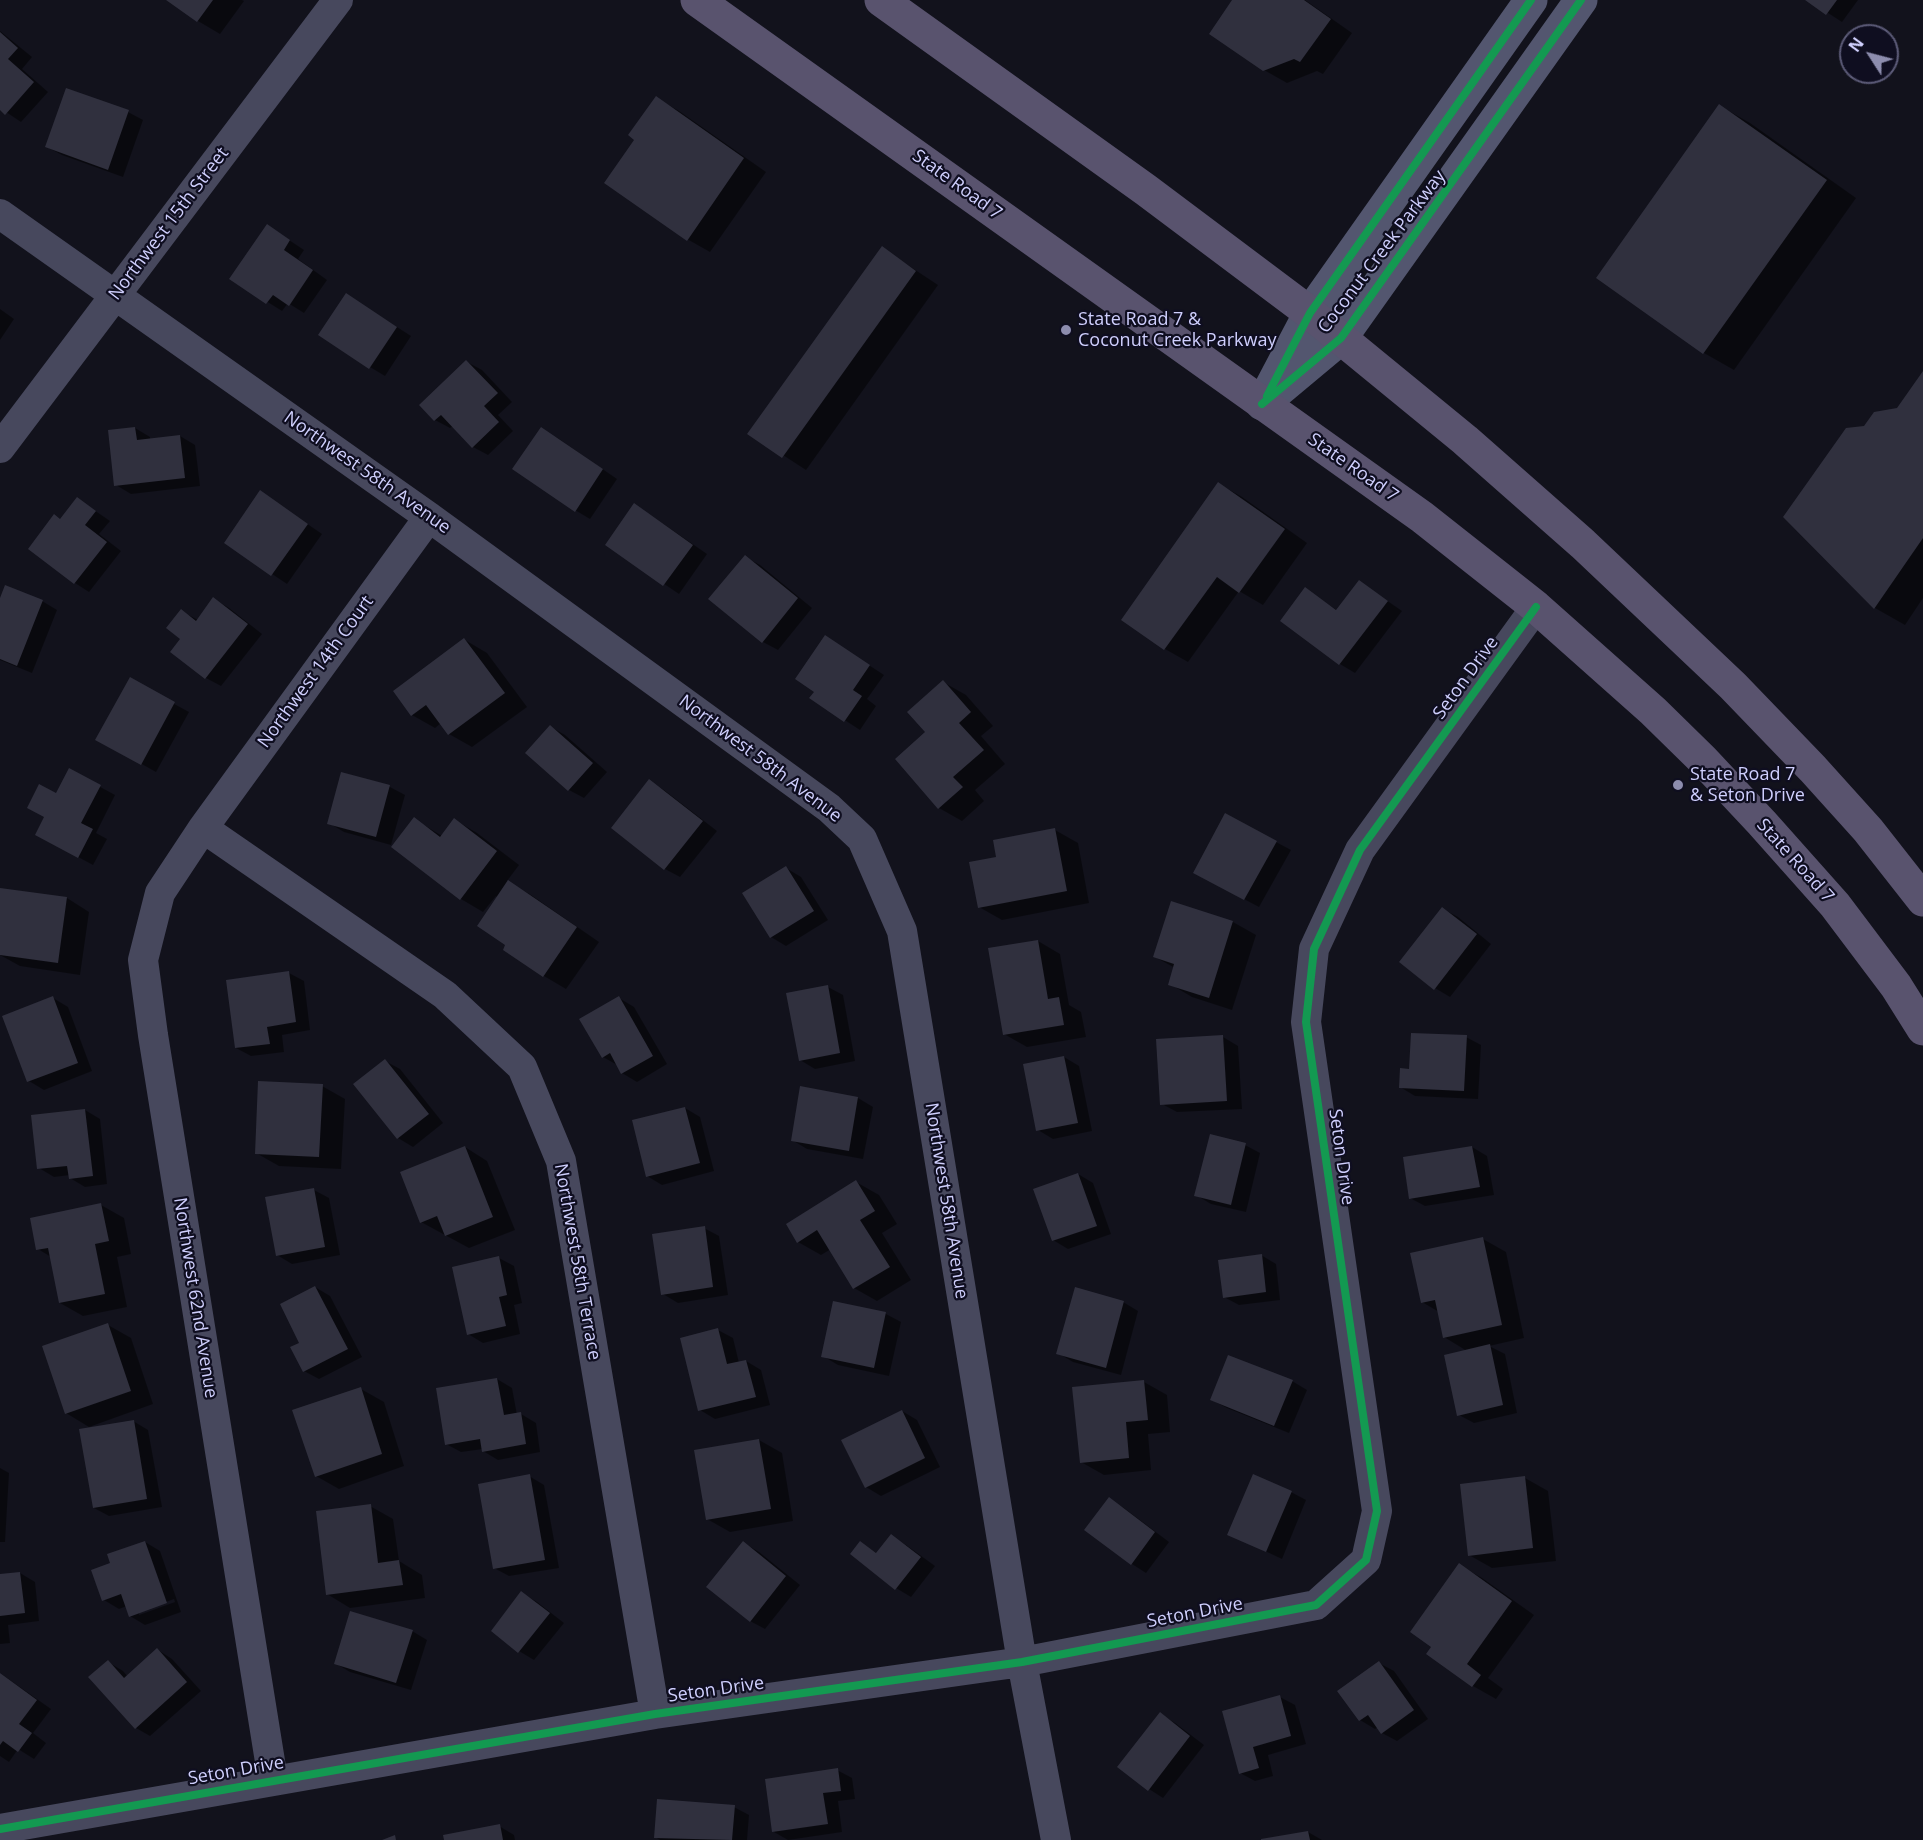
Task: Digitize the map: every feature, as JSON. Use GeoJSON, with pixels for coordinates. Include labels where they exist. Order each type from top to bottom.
{"type":"FeatureCollection","features":[{"type":"Feature","properties":{"kind":"main road","name":"State Road 7"},"geometry":{"type":"LineString","coordinates":[[697,0],[1422,517],[1536,608],[1653,711],[1762,823],[1835,905],[1896,986],[1923,1029]]}},
{"type":"Feature","properties":{"kind":"main road"},"geometry":{"type":"LineString","coordinates":[[881,0],[1146,190],[1310,313],[1465,440],[1591,552],[1734,686],[1868,830],[1923,900]]}},
{"type":"Feature","properties":{"kind":"main road","name":"Coconut Creek Parkway"},"geometry":{"type":"LineString","coordinates":[[1262,404],[1310,313],[1531,0]]}},
{"type":"Feature","properties":{"kind":"main road","name":"Coconut Creek Parkway"},"geometry":{"type":"LineString","coordinates":[[1262,404],[1341,338],[1581,0]]}},
{"type":"Feature","properties":{"kind":"street","name":"Northwest 15th Street"},"geometry":{"type":"LineString","coordinates":[[0,448],[338,0]]}},
{"type":"Feature","properties":{"kind":"street","name":"Northwest 58th Avenue"},"geometry":{"type":"LineString","coordinates":[[0,214],[429,517],[829,808],[862,839],[902,931],[1022,1662],[1056,1840]]}},
{"type":"Feature","properties":{"kind":"street","name":"Northwest 14th Court"},"geometry":{"type":"LineString","coordinates":[[203,828],[429,517]]}},
{"type":"Feature","properties":{"kind":"street","name":"Seton Drive"},"geometry":{"type":"LineString","coordinates":[[0,1829],[655,1714],[1022,1662],[1316,1605],[1366,1560],[1377,1511],[1306,1022],[1314,949],[1360,850],[1536,608]]}},
{"type":"Feature","properties":{"kind":"street","name":"Northwest 58th Terrace"},"geometry":{"type":"LineString","coordinates":[[203,828],[446,995],[522,1067],[561,1161],[655,1714]]}},
{"type":"Feature","properties":{"kind":"street","name":"Northwest 62nd Avenue"},"geometry":{"type":"LineString","coordinates":[[203,828],[160,893],[143,960],[273,1780]]}},
{"type":"Feature","properties":{"kind":"building"},"geometry":{"type":"Polygon","coordinates":[[[166,0],[213,0],[197,22],[166,0]]]}},
{"type":"Feature","properties":{"kind":"building"},"geometry":{"type":"Polygon","coordinates":[[[1232,0],[1304,0],[1331,19],[1300,62],[1294,59],[1263,71],[1209,34],[1232,0]]]}},
{"type":"Feature","properties":{"kind":"building"},"geometry":{"type":"Polygon","coordinates":[[[1805,0],[1837,0],[1826,15],[1805,0]]]}},
{"type":"Feature","properties":{"kind":"building"},"geometry":{"type":"Polygon","coordinates":[[[0,32],[18,48],[8,59],[34,82],[5,115],[0,110],[0,32]]]}},
{"type":"Feature","properties":{"kind":"building"},"geometry":{"type":"Polygon","coordinates":[[[66,88],[129,110],[108,170],[45,147],[66,88]]]}},
{"type":"Feature","properties":{"kind":"building"},"geometry":{"type":"Polygon","coordinates":[[[656,96],[744,158],[687,241],[604,183],[634,140],[628,135],[656,96]]]}},
{"type":"Feature","properties":{"kind":"building"},"geometry":{"type":"Polygon","coordinates":[[[1719,104],[1827,180],[1703,354],[1596,278],[1719,104]]]}},
{"type":"Feature","properties":{"kind":"building"},"geometry":{"type":"Polygon","coordinates":[[[267,224],[290,240],[284,250],[313,270],[289,306],[273,295],[266,304],[229,279],[267,224]]]}},
{"type":"Feature","properties":{"kind":"building"},"geometry":{"type":"Polygon","coordinates":[[[882,246],[916,271],[782,458],[747,434],[882,246]]]}},
{"type":"Feature","properties":{"kind":"building"},"geometry":{"type":"Polygon","coordinates":[[[346,293],[397,327],[369,369],[318,335],[346,293]]]}},
{"type":"Feature","properties":{"kind":"building"},"geometry":{"type":"Polygon","coordinates":[[[466,360],[498,393],[484,406],[499,422],[472,448],[441,415],[434,421],[419,405],[466,360]]]}},
{"type":"Feature","properties":{"kind":"building"},"geometry":{"type":"Polygon","coordinates":[[[1923,371],[1923,538],[1874,609],[1783,517],[1846,428],[1864,426],[1874,412],[1897,408],[1923,371]]]}},
{"type":"Feature","properties":{"kind":"building"},"geometry":{"type":"Polygon","coordinates":[[[135,427],[137,440],[180,435],[185,478],[114,486],[108,430],[135,427]]]}},
{"type":"Feature","properties":{"kind":"building"},"geometry":{"type":"Polygon","coordinates":[[[541,427],[603,469],[575,512],[512,469],[541,427]]]}},
{"type":"Feature","properties":{"kind":"building"},"geometry":{"type":"Polygon","coordinates":[[[1218,482],[1285,529],[1239,593],[1217,577],[1164,650],[1121,620],[1218,482]]]}},
{"type":"Feature","properties":{"kind":"building"},"geometry":{"type":"Polygon","coordinates":[[[260,490],[308,524],[271,576],[224,543],[260,490]]]}},
{"type":"Feature","properties":{"kind":"building"},"geometry":{"type":"Polygon","coordinates":[[[77,497],[96,511],[85,525],[107,542],[74,584],[28,549],[54,514],[60,519],[77,497]]]}},
{"type":"Feature","properties":{"kind":"building"},"geometry":{"type":"Polygon","coordinates":[[[634,503],[693,545],[663,586],[605,545],[634,503]]]}},
{"type":"Feature","properties":{"kind":"building"},"geometry":{"type":"Polygon","coordinates":[[[745,555],[798,598],[762,643],[708,599],[745,555]]]}},
{"type":"Feature","properties":{"kind":"building"},"geometry":{"type":"Polygon","coordinates":[[[1359,580],[1388,601],[1339,665],[1280,621],[1305,587],[1336,610],[1359,580]]]}},
{"type":"Feature","properties":{"kind":"building"},"geometry":{"type":"Polygon","coordinates":[[[5,585],[43,600],[17,666],[0,659],[0,598],[5,585]]]}},
{"type":"Feature","properties":{"kind":"building"},"geometry":{"type":"Polygon","coordinates":[[[213,597],[248,624],[205,679],[170,652],[180,639],[166,628],[181,609],[196,621],[213,597]]]}},
{"type":"Feature","properties":{"kind":"building"},"geometry":{"type":"Polygon","coordinates":[[[825,635],[870,665],[853,690],[862,696],[844,722],[809,698],[814,692],[795,679],[825,635]]]}},
{"type":"Feature","properties":{"kind":"building"},"geometry":{"type":"Polygon","coordinates":[[[464,638],[505,693],[448,735],[426,705],[411,716],[393,691],[464,638]]]}},
{"type":"Feature","properties":{"kind":"building"},"geometry":{"type":"Polygon","coordinates":[[[130,677],[175,702],[141,765],[95,740],[130,677]]]}},
{"type":"Feature","properties":{"kind":"building"},"geometry":{"type":"Polygon","coordinates":[[[943,680],[971,712],[959,723],[984,750],[953,777],[963,787],[938,809],[895,759],[925,732],[907,712],[943,680]]]}},
{"type":"Feature","properties":{"kind":"building"},"geometry":{"type":"Polygon","coordinates":[[[550,725],[593,763],[568,791],[525,753],[550,725]]]}},
{"type":"Feature","properties":{"kind":"building"},"geometry":{"type":"Polygon","coordinates":[[[69,768],[101,785],[81,823],[93,829],[78,858],[35,835],[44,817],[27,808],[39,784],[56,793],[69,768]]]}},
{"type":"Feature","properties":{"kind":"building"},"geometry":{"type":"Polygon","coordinates":[[[341,772],[390,785],[376,837],[327,824],[341,772]]]}},
{"type":"Feature","properties":{"kind":"building"},"geometry":{"type":"Polygon","coordinates":[[[649,779],[703,821],[664,870],[611,828],[649,779]]]}},
{"type":"Feature","properties":{"kind":"building"},"geometry":{"type":"Polygon","coordinates":[[[1225,813],[1277,841],[1244,900],[1193,873],[1225,813]]]}},
{"type":"Feature","properties":{"kind":"building"},"geometry":{"type":"Polygon","coordinates":[[[414,817],[440,837],[454,818],[497,851],[460,900],[391,847],[414,817]]]}},
{"type":"Feature","properties":{"kind":"building"},"geometry":{"type":"Polygon","coordinates":[[[1055,828],[1067,891],[978,908],[969,862],[996,857],[993,840],[1055,828]]]}},
{"type":"Feature","properties":{"kind":"building"},"geometry":{"type":"Polygon","coordinates":[[[786,866],[814,911],[770,938],[742,893],[786,866]]]}},
{"type":"Feature","properties":{"kind":"building"},"geometry":{"type":"Polygon","coordinates":[[[508,880],[577,927],[543,977],[503,950],[505,945],[477,926],[508,880]]]}},
{"type":"Feature","properties":{"kind":"building"},"geometry":{"type":"Polygon","coordinates":[[[0,888],[67,897],[58,963],[0,955],[0,888]]]}},
{"type":"Feature","properties":{"kind":"building"},"geometry":{"type":"Polygon","coordinates":[[[1171,901],[1233,921],[1209,998],[1168,985],[1174,964],[1153,957],[1171,901]]]}},
{"type":"Feature","properties":{"kind":"building"},"geometry":{"type":"Polygon","coordinates":[[[1442,907],[1477,934],[1434,990],[1399,962],[1442,907]]]}},
{"type":"Feature","properties":{"kind":"building"},"geometry":{"type":"Polygon","coordinates":[[[1038,940],[1048,999],[1059,997],[1064,1025],[1003,1035],[988,948],[1038,940]]]}},
{"type":"Feature","properties":{"kind":"building"},"geometry":{"type":"Polygon","coordinates":[[[289,971],[296,1022],[267,1027],[270,1044],[235,1048],[226,980],[289,971]]]}},
{"type":"Feature","properties":{"kind":"building"},"geometry":{"type":"Polygon","coordinates":[[[828,985],[840,1053],[799,1061],[786,993],[828,985]]]}},
{"type":"Feature","properties":{"kind":"building"},"geometry":{"type":"Polygon","coordinates":[[[53,996],[78,1063],[27,1082],[2,1016],[53,996]]]}},
{"type":"Feature","properties":{"kind":"building"},"geometry":{"type":"Polygon","coordinates":[[[619,996],[653,1056],[621,1074],[610,1053],[602,1058],[579,1019],[619,996]]]}},
{"type":"Feature","properties":{"kind":"building"},"geometry":{"type":"Polygon","coordinates":[[[1411,1033],[1467,1035],[1464,1091],[1399,1088],[1400,1068],[1409,1069],[1411,1033]]]}},
{"type":"Feature","properties":{"kind":"building"},"geometry":{"type":"Polygon","coordinates":[[[1223,1035],[1227,1101],[1160,1105],[1156,1039],[1223,1035]]]}},
{"type":"Feature","properties":{"kind":"building"},"geometry":{"type":"Polygon","coordinates":[[[1064,1056],[1078,1123],[1036,1131],[1023,1064],[1064,1056]]]}},
{"type":"Feature","properties":{"kind":"building"},"geometry":{"type":"Polygon","coordinates":[[[385,1059],[429,1114],[397,1139],[353,1084],[385,1059]]]}},
{"type":"Feature","properties":{"kind":"building"},"geometry":{"type":"Polygon","coordinates":[[[258,1081],[323,1084],[319,1157],[255,1154],[258,1081]]]}},
{"type":"Feature","properties":{"kind":"building"},"geometry":{"type":"Polygon","coordinates":[[[800,1086],[858,1097],[849,1151],[791,1141],[800,1086]]]}},
{"type":"Feature","properties":{"kind":"building"},"geometry":{"type":"Polygon","coordinates":[[[685,1107],[700,1163],[646,1177],[632,1120],[685,1107]]]}},
{"type":"Feature","properties":{"kind":"building"},"geometry":{"type":"Polygon","coordinates":[[[85,1109],[93,1176],[69,1179],[67,1166],[37,1169],[31,1115],[85,1109]]]}},
{"type":"Feature","properties":{"kind":"building"},"geometry":{"type":"Polygon","coordinates":[[[1210,1134],[1246,1143],[1231,1205],[1194,1196],[1210,1134]]]}},
{"type":"Feature","properties":{"kind":"building"},"geometry":{"type":"Polygon","coordinates":[[[465,1146],[493,1217],[445,1236],[437,1216],[420,1223],[400,1172],[465,1146]]]}},
{"type":"Feature","properties":{"kind":"building"},"geometry":{"type":"Polygon","coordinates":[[[1472,1146],[1480,1187],[1409,1199],[1403,1157],[1472,1146]]]}},
{"type":"Feature","properties":{"kind":"building"},"geometry":{"type":"Polygon","coordinates":[[[1078,1173],[1097,1226],[1052,1241],[1033,1189],[1078,1173]]]}},
{"type":"Feature","properties":{"kind":"building"},"geometry":{"type":"Polygon","coordinates":[[[856,1180],[875,1211],[860,1220],[890,1267],[853,1289],[817,1230],[797,1243],[786,1224],[856,1180]]]}},
{"type":"Feature","properties":{"kind":"building"},"geometry":{"type":"Polygon","coordinates":[[[314,1188],[325,1247],[276,1256],[265,1197],[314,1188]]]}},
{"type":"Feature","properties":{"kind":"building"},"geometry":{"type":"Polygon","coordinates":[[[101,1203],[109,1241],[95,1244],[105,1294],[59,1303],[48,1248],[36,1250],[30,1218],[101,1203]]]}},
{"type":"Feature","properties":{"kind":"building"},"geometry":{"type":"Polygon","coordinates":[[[705,1226],[713,1287],[661,1295],[652,1234],[705,1226]]]}},
{"type":"Feature","properties":{"kind":"building"},"geometry":{"type":"Polygon","coordinates":[[[1483,1237],[1502,1325],[1443,1338],[1435,1300],[1421,1303],[1410,1253],[1483,1237]]]}},
{"type":"Feature","properties":{"kind":"building"},"geometry":{"type":"Polygon","coordinates":[[[1262,1254],[1266,1292],[1223,1298],[1218,1260],[1262,1254]]]}},
{"type":"Feature","properties":{"kind":"building"},"geometry":{"type":"Polygon","coordinates":[[[499,1256],[507,1295],[499,1297],[506,1326],[467,1335],[452,1267],[499,1256]]]}},
{"type":"Feature","properties":{"kind":"building"},"geometry":{"type":"Polygon","coordinates":[[[315,1286],[348,1349],[303,1372],[290,1347],[299,1343],[280,1304],[315,1286]]]}},
{"type":"Feature","properties":{"kind":"building"},"geometry":{"type":"Polygon","coordinates":[[[1075,1287],[1124,1301],[1106,1368],[1056,1354],[1075,1287]]]}},
{"type":"Feature","properties":{"kind":"building"},"geometry":{"type":"Polygon","coordinates":[[[833,1301],[886,1312],[874,1368],[821,1357],[833,1301]]]}},
{"type":"Feature","properties":{"kind":"building"},"geometry":{"type":"Polygon","coordinates":[[[108,1323],[131,1391],[65,1414],[42,1346],[108,1323]]]}},
{"type":"Feature","properties":{"kind":"building"},"geometry":{"type":"Polygon","coordinates":[[[718,1328],[727,1364],[746,1360],[756,1397],[698,1411],[680,1338],[718,1328]]]}},
{"type":"Feature","properties":{"kind":"building"},"geometry":{"type":"Polygon","coordinates":[[[1490,1344],[1503,1405],[1457,1416],[1444,1355],[1490,1344]]]}},
{"type":"Feature","properties":{"kind":"building"},"geometry":{"type":"Polygon","coordinates":[[[1228,1355],[1293,1380],[1274,1426],[1210,1400],[1228,1355]]]}},
{"type":"Feature","properties":{"kind":"building"},"geometry":{"type":"Polygon","coordinates":[[[497,1378],[504,1415],[521,1412],[526,1444],[482,1452],[480,1439],[445,1445],[436,1388],[497,1378]]]}},
{"type":"Feature","properties":{"kind":"building"},"geometry":{"type":"Polygon","coordinates":[[[1144,1380],[1148,1420],[1126,1422],[1129,1458],[1080,1463],[1072,1387],[1144,1380]]]}},
{"type":"Feature","properties":{"kind":"building"},"geometry":{"type":"Polygon","coordinates":[[[361,1387],[382,1454],[315,1477],[292,1410],[361,1387]]]}},
{"type":"Feature","properties":{"kind":"building"},"geometry":{"type":"Polygon","coordinates":[[[902,1410],[925,1458],[865,1488],[841,1440],[902,1410]]]}},
{"type":"Feature","properties":{"kind":"building"},"geometry":{"type":"Polygon","coordinates":[[[134,1420],[147,1499],[93,1508],[79,1429],[134,1420]]]}},
{"type":"Feature","properties":{"kind":"building"},"geometry":{"type":"Polygon","coordinates":[[[759,1439],[771,1509],[706,1520],[694,1450],[759,1439]]]}},
{"type":"Feature","properties":{"kind":"building"},"geometry":{"type":"Polygon","coordinates":[[[530,1474],[545,1560],[493,1569],[478,1484],[530,1474]]]}},
{"type":"Feature","properties":{"kind":"building"},"geometry":{"type":"Polygon","coordinates":[[[1253,1474],[1292,1491],[1266,1552],[1227,1535],[1253,1474]]]}},
{"type":"Feature","properties":{"kind":"building"},"geometry":{"type":"Polygon","coordinates":[[[1525,1476],[1533,1548],[1468,1556],[1460,1484],[1525,1476]]]}},
{"type":"Feature","properties":{"kind":"building"},"geometry":{"type":"Polygon","coordinates":[[[1109,1497],[1155,1532],[1131,1565],[1084,1530],[1109,1497]]]}},
{"type":"Feature","properties":{"kind":"building"},"geometry":{"type":"Polygon","coordinates":[[[371,1504],[378,1563],[399,1560],[403,1585],[326,1595],[316,1511],[371,1504]]]}},
{"type":"Feature","properties":{"kind":"building"},"geometry":{"type":"Polygon","coordinates":[[[891,1534],[921,1557],[895,1590],[850,1554],[860,1541],[876,1553],[891,1534]]]}},
{"type":"Feature","properties":{"kind":"building"},"geometry":{"type":"Polygon","coordinates":[[[145,1541],[167,1603],[129,1617],[121,1594],[102,1601],[91,1570],[110,1563],[107,1554],[145,1541]]]}},
{"type":"Feature","properties":{"kind":"building"},"geometry":{"type":"Polygon","coordinates":[[[743,1541],[786,1576],[750,1622],[706,1587],[743,1541]]]}},
{"type":"Feature","properties":{"kind":"building"},"geometry":{"type":"Polygon","coordinates":[[[1459,1563],[1512,1601],[1467,1664],[1481,1675],[1472,1687],[1426,1654],[1431,1647],[1410,1632],[1459,1563]]]}},
{"type":"Feature","properties":{"kind":"building"},"geometry":{"type":"Polygon","coordinates":[[[20,1572],[25,1613],[0,1616],[0,1574],[20,1572]]]}},
{"type":"Feature","properties":{"kind":"building"},"geometry":{"type":"Polygon","coordinates":[[[521,1591],[550,1613],[518,1653],[491,1631],[521,1591]]]}},
{"type":"Feature","properties":{"kind":"building"},"geometry":{"type":"Polygon","coordinates":[[[350,1611],[413,1630],[396,1683],[334,1664],[350,1611]]]}},
{"type":"Feature","properties":{"kind":"building"},"geometry":{"type":"Polygon","coordinates":[[[157,1648],[187,1682],[135,1729],[88,1677],[108,1660],[124,1678],[157,1648]]]}},
{"type":"Feature","properties":{"kind":"building"},"geometry":{"type":"Polygon","coordinates":[[[1379,1661],[1414,1710],[1381,1734],[1368,1715],[1359,1721],[1337,1691],[1379,1661]]]}},
{"type":"Feature","properties":{"kind":"building"},"geometry":{"type":"Polygon","coordinates":[[[0,1673],[37,1700],[19,1724],[32,1733],[18,1752],[3,1741],[0,1745],[0,1673]]]}},
{"type":"Feature","properties":{"kind":"building"},"geometry":{"type":"Polygon","coordinates":[[[1280,1695],[1291,1736],[1253,1747],[1259,1768],[1239,1774],[1222,1711],[1280,1695]]]}},
{"type":"Feature","properties":{"kind":"building"},"geometry":{"type":"Polygon","coordinates":[[[1160,1712],[1190,1736],[1148,1791],[1117,1767],[1160,1712]]]}},
{"type":"Feature","properties":{"kind":"building"},"geometry":{"type":"Polygon","coordinates":[[[838,1768],[841,1791],[823,1793],[828,1824],[772,1832],[765,1779],[838,1768]]]}},
{"type":"Feature","properties":{"kind":"building"},"geometry":{"type":"Polygon","coordinates":[[[657,1799],[735,1805],[732,1840],[654,1838],[657,1799]]]}},
{"type":"Feature","properties":{"kind":"building"},"geometry":{"type":"Polygon","coordinates":[[[500,1824],[503,1840],[444,1840],[443,1835],[500,1824]]]}},
{"type":"Feature","properties":{"kind":"building"},"geometry":{"type":"Polygon","coordinates":[[[1308,1831],[1310,1840],[1261,1840],[1261,1839],[1308,1831]]]}},
{"type":"Feature","properties":{"kind":"building"},"geometry":{"type":"Polygon","coordinates":[[[395,1835],[396,1840],[382,1840],[395,1835]]]}},
{"type":"Feature","properties":{"kind":"cycle path"},"geometry":{"type":"LineString","coordinates":[[1267,396],[1310,313],[1531,0]]}},
{"type":"Feature","properties":{"kind":"cycle path"},"geometry":{"type":"LineString","coordinates":[[1262,404],[1341,338],[1581,0]]}},
{"type":"Feature","properties":{"kind":"cycle path"},"geometry":{"type":"LineString","coordinates":[[0,1829],[655,1714],[1022,1662],[1316,1605],[1366,1560],[1377,1511],[1306,1022],[1314,949],[1360,850],[1536,607]]}},
{"type":"Feature","properties":{"kind":"place","name":"State Road 7 & Coconut Creek Parkway"},"geometry":{"type":"Point","coordinates":[1066,330]}},
{"type":"Feature","properties":{"kind":"place","name":"State Road 7 & Seton Drive"},"geometry":{"type":"Point","coordinates":[1678,785]}}]}
